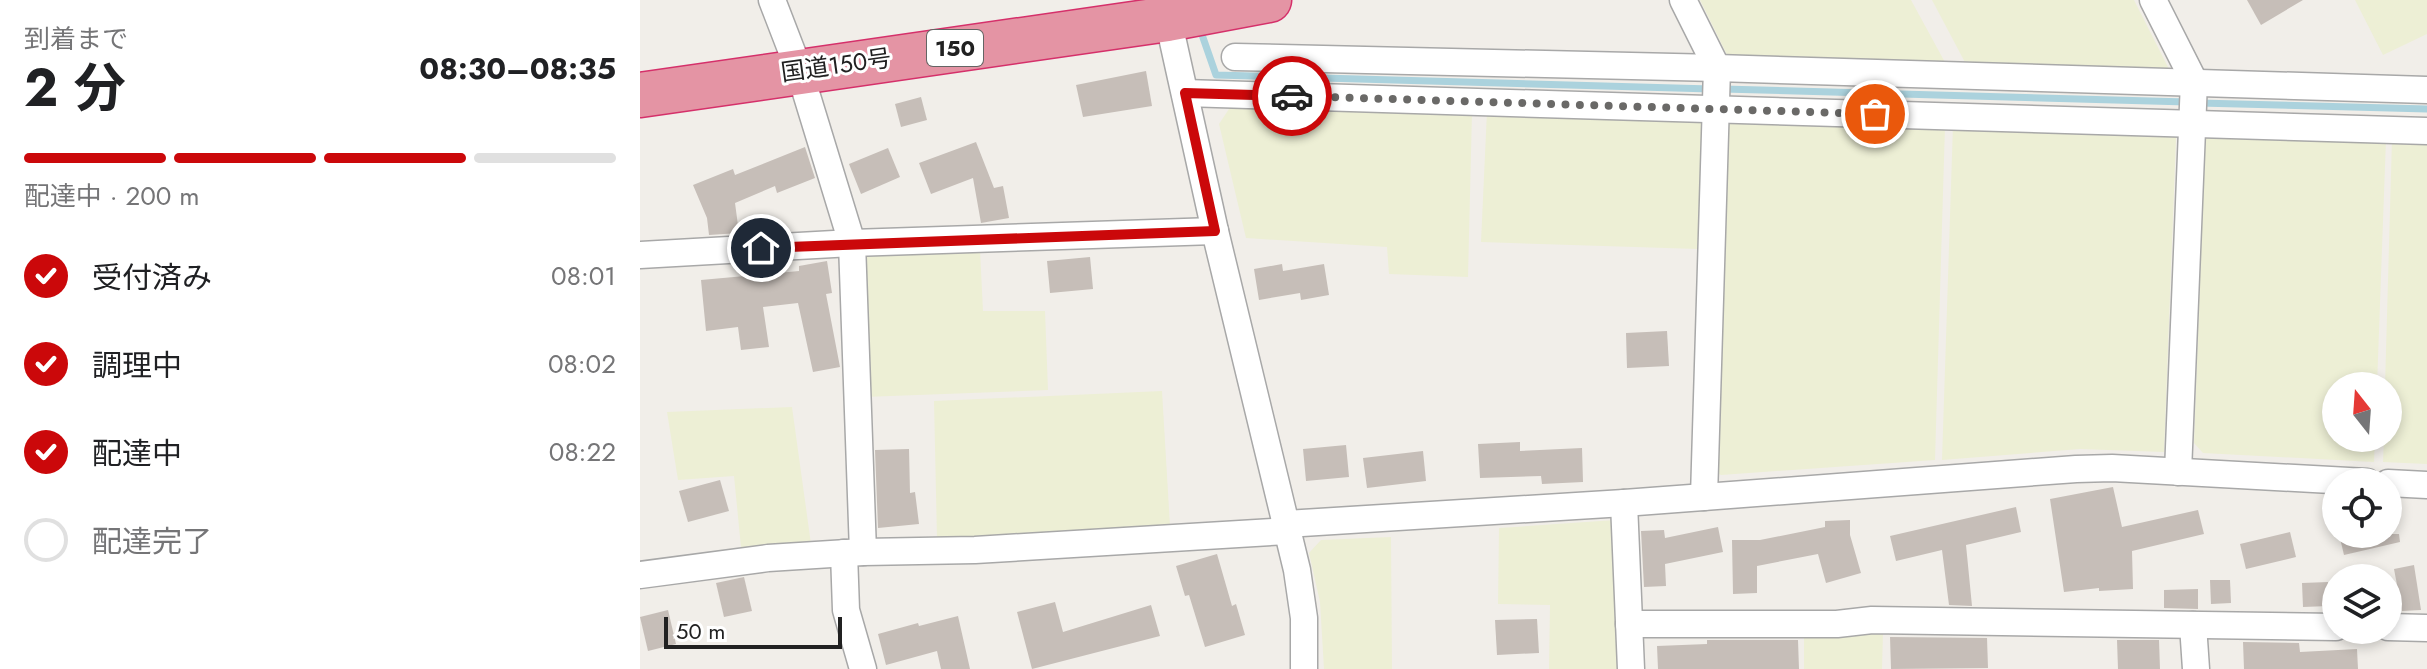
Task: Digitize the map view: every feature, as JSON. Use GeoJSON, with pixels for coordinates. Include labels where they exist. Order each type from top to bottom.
{"type":"FeatureCollection","features":[{"type":"Feature","properties":{"kind":"highway","name":"国道150号"},"geometry":{"type":"LineString","coordinates":[[640,95],[1168,19],[1269,0]]}},
{"type":"Feature","properties":{"kind":"street"},"geometry":{"type":"LineString","coordinates":[[772,0],[799,70],[852,243],[853,553],[846,610],[863,669]]}},
{"type":"Feature","properties":{"kind":"street"},"geometry":{"type":"LineString","coordinates":[[1683,0],[1717,68],[1704,497]]}},
{"type":"Feature","properties":{"kind":"street"},"geometry":{"type":"LineString","coordinates":[[2153,0],[2194,81],[2178,472]]}},
{"type":"Feature","properties":{"kind":"street"},"geometry":{"type":"LineString","coordinates":[[1168,19],[1215,231],[1297,570],[1304,618],[1304,669]]}},
{"type":"Feature","properties":{"kind":"street"},"geometry":{"type":"LineString","coordinates":[[1235,57],[2194,81],[2427,90]]}},
{"type":"Feature","properties":{"kind":"street"},"geometry":{"type":"LineString","coordinates":[[1330,98],[1331,58]]}},
{"type":"Feature","properties":{"kind":"street"},"geometry":{"type":"LineString","coordinates":[[1185,93],[2427,131]]}},
{"type":"Feature","properties":{"kind":"street"},"geometry":{"type":"LineString","coordinates":[[640,255],[852,243],[1215,231]]}},
{"type":"Feature","properties":{"kind":"street"},"geometry":{"type":"LineString","coordinates":[[640,575],[768,558],[975,550],[2076,469],[2322,480]]}},
{"type":"Feature","properties":{"kind":"street"},"geometry":{"type":"LineString","coordinates":[[2402,484],[2427,485]]}},
{"type":"Feature","properties":{"kind":"street"},"geometry":{"type":"LineString","coordinates":[[1624,503],[1631,669]]}},
{"type":"Feature","properties":{"kind":"street"},"geometry":{"type":"LineString","coordinates":[[1629,624],[1837,624],[1872,620],[2322,627]]}},
{"type":"Feature","properties":{"kind":"street"},"geometry":{"type":"LineString","coordinates":[[2193,625],[2196,669]]}},
{"type":"Feature","properties":{"kind":"street"},"geometry":{"type":"LineString","coordinates":[[2402,627],[2427,628]]}},
{"type":"Feature","properties":{"kind":"green space"},"geometry":{"type":"Polygon","coordinates":[[[1700,0],[1911,0],[1947,66],[1730,61],[1700,0]]]}},
{"type":"Feature","properties":{"kind":"green space"},"geometry":{"type":"Polygon","coordinates":[[[1932,0],[2134,0],[2172,75],[1968,68],[1932,0]]]}},
{"type":"Feature","properties":{"kind":"green space"},"geometry":{"type":"Polygon","coordinates":[[[2355,0],[2427,0],[2427,34],[2383,55],[2355,0]]]}},
{"type":"Feature","properties":{"kind":"green space"},"geometry":{"type":"Polygon","coordinates":[[[1231,106],[1472,112],[1468,277],[1389,274],[1387,247],[1246,238],[1219,124],[1231,106]]]}},
{"type":"Feature","properties":{"kind":"green space"},"geometry":{"type":"Polygon","coordinates":[[[1487,111],[1695,116],[1703,123],[1698,249],[1481,242],[1487,111]]]}},
{"type":"Feature","properties":{"kind":"green space"},"geometry":{"type":"Polygon","coordinates":[[[1731,117],[1945,126],[1935,460],[1721,475],[1713,471],[1724,123],[1731,117]]]}},
{"type":"Feature","properties":{"kind":"green space"},"geometry":{"type":"Polygon","coordinates":[[[1953,125],[2172,131],[2176,138],[2164,452],[2080,449],[1942,460],[1953,125]]]}},
{"type":"Feature","properties":{"kind":"green space"},"geometry":{"type":"Polygon","coordinates":[[[2209,132],[2386,139],[2378,372],[2322,372],[2322,452],[2374,452],[2374,462],[2203,453],[2194,443],[2205,139],[2209,132]]]}},
{"type":"Feature","properties":{"kind":"green space"},"geometry":{"type":"Polygon","coordinates":[[[2392,139],[2427,140],[2427,464],[2383,462],[2383,452],[2402,452],[2402,372],[2385,372],[2392,139]]]}},
{"type":"Feature","properties":{"kind":"green space"},"geometry":{"type":"Polygon","coordinates":[[[863,250],[980,250],[983,311],[1045,311],[1048,390],[864,397],[863,250]]]}},
{"type":"Feature","properties":{"kind":"green space"},"geometry":{"type":"Polygon","coordinates":[[[1162,391],[1170,526],[937,539],[934,401],[1162,391]]]}},
{"type":"Feature","properties":{"kind":"green space"},"geometry":{"type":"Polygon","coordinates":[[[792,407],[811,544],[741,547],[734,476],[678,480],[667,412],[792,407]]]}},
{"type":"Feature","properties":{"kind":"green space"},"geometry":{"type":"Polygon","coordinates":[[[1615,520],[1623,669],[1549,669],[1550,605],[1498,604],[1499,528],[1615,520]]]}},
{"type":"Feature","properties":{"kind":"green space"},"geometry":{"type":"Polygon","coordinates":[[[1391,537],[1392,669],[1324,669],[1320,602],[1309,553],[1321,540],[1391,537]]]}},
{"type":"Feature","properties":{"kind":"green space"},"geometry":{"type":"Polygon","coordinates":[[[1883,632],[1882,669],[1804,669],[1804,634],[1883,632]]]}},
{"type":"Feature","properties":{"kind":"building"},"geometry":{"type":"Polygon","coordinates":[[[2247,0],[2303,0],[2261,25],[2247,0]]]}},
{"type":"Feature","properties":{"kind":"building"},"geometry":{"type":"Polygon","coordinates":[[[1146,71],[1152,106],[1083,117],[1076,85],[1146,71]]]}},
{"type":"Feature","properties":{"kind":"building"},"geometry":{"type":"Polygon","coordinates":[[[921,97],[927,120],[901,127],[895,104],[921,97]]]}},
{"type":"Feature","properties":{"kind":"building"},"geometry":{"type":"Polygon","coordinates":[[[976,142],[994,188],[1003,186],[1009,218],[981,223],[973,178],[931,194],[919,163],[976,142]]]}},
{"type":"Feature","properties":{"kind":"building"},"geometry":{"type":"Polygon","coordinates":[[[805,147],[815,178],[777,193],[775,186],[735,203],[739,233],[709,235],[707,218],[693,185],[733,169],[735,175],[805,147]]]}},
{"type":"Feature","properties":{"kind":"building"},"geometry":{"type":"Polygon","coordinates":[[[888,148],[900,177],[861,194],[849,164],[888,148]]]}},
{"type":"Feature","properties":{"kind":"building"},"geometry":{"type":"Polygon","coordinates":[[[1090,257],[1093,289],[1050,293],[1047,261],[1090,257]]]}},
{"type":"Feature","properties":{"kind":"building"},"geometry":{"type":"Polygon","coordinates":[[[827,261],[832,293],[826,294],[840,367],[813,372],[798,303],[763,307],[769,347],[741,350],[738,327],[706,331],[701,280],[799,271],[799,266],[827,261]]]}},
{"type":"Feature","properties":{"kind":"building"},"geometry":{"type":"Polygon","coordinates":[[[1282,264],[1283,271],[1324,264],[1329,295],[1301,300],[1300,293],[1259,300],[1254,269],[1282,264]]]}},
{"type":"Feature","properties":{"kind":"building"},"geometry":{"type":"Polygon","coordinates":[[[1667,331],[1669,366],[1627,368],[1626,333],[1667,331]]]}},
{"type":"Feature","properties":{"kind":"building"},"geometry":{"type":"Polygon","coordinates":[[[1520,442],[1520,451],[1582,448],[1583,482],[1542,484],[1541,476],[1480,478],[1478,444],[1520,442]]]}},
{"type":"Feature","properties":{"kind":"building"},"geometry":{"type":"Polygon","coordinates":[[[1346,445],[1349,477],[1306,481],[1303,449],[1346,445]]]}},
{"type":"Feature","properties":{"kind":"building"},"geometry":{"type":"Polygon","coordinates":[[[909,449],[910,493],[915,492],[919,524],[878,528],[875,450],[909,449]]]}},
{"type":"Feature","properties":{"kind":"building"},"geometry":{"type":"Polygon","coordinates":[[[1423,451],[1426,481],[1367,488],[1363,458],[1423,451]]]}},
{"type":"Feature","properties":{"kind":"building"},"geometry":{"type":"Polygon","coordinates":[[[720,480],[729,511],[688,522],[679,491],[720,480]]]}},
{"type":"Feature","properties":{"kind":"building"},"geometry":{"type":"Polygon","coordinates":[[[2113,487],[2122,527],[2198,510],[2204,534],[2132,551],[2133,589],[2099,591],[2099,588],[2064,592],[2050,499],[2113,487]]]}},
{"type":"Feature","properties":{"kind":"building"},"geometry":{"type":"Polygon","coordinates":[[[2016,507],[2021,532],[1966,545],[1972,606],[1949,605],[1942,550],[1896,561],[1890,536],[2016,507]]]}},
{"type":"Feature","properties":{"kind":"building"},"geometry":{"type":"Polygon","coordinates":[[[1850,520],[1850,535],[1861,573],[1826,583],[1818,554],[1757,566],[1757,593],[1733,594],[1732,540],[1760,540],[1825,527],[1825,521],[1850,520]]]}},
{"type":"Feature","properties":{"kind":"building"},"geometry":{"type":"Polygon","coordinates":[[[1718,527],[1723,552],[1665,564],[1666,586],[1644,587],[1641,531],[1664,530],[1665,538],[1718,527]]]}},
{"type":"Feature","properties":{"kind":"building"},"geometry":{"type":"Polygon","coordinates":[[[2290,532],[2296,557],[2246,569],[2240,544],[2290,532]]]}},
{"type":"Feature","properties":{"kind":"building"},"geometry":{"type":"Polygon","coordinates":[[[2342,548],[2374,548],[2344,555],[2342,548]]]}},
{"type":"Feature","properties":{"kind":"building"},"geometry":{"type":"Polygon","coordinates":[[[1217,554],[1232,606],[1236,604],[1245,635],[1205,647],[1189,595],[1185,596],[1176,566],[1217,554]]]}},
{"type":"Feature","properties":{"kind":"building"},"geometry":{"type":"Polygon","coordinates":[[[2414,565],[2421,610],[2402,611],[2402,567],[2414,565]]]}},
{"type":"Feature","properties":{"kind":"building"},"geometry":{"type":"Polygon","coordinates":[[[744,577],[752,611],[724,617],[716,583],[744,577]]]}},
{"type":"Feature","properties":{"kind":"building"},"geometry":{"type":"Polygon","coordinates":[[[2210,580],[2230,580],[2231,603],[2211,604],[2210,580]]]}},
{"type":"Feature","properties":{"kind":"building"},"geometry":{"type":"Polygon","coordinates":[[[2322,582],[2322,606],[2303,607],[2302,583],[2322,582]]]}},
{"type":"Feature","properties":{"kind":"building"},"geometry":{"type":"Polygon","coordinates":[[[2198,589],[2198,609],[2164,608],[2164,590],[2198,589]]]}},
{"type":"Feature","properties":{"kind":"building"},"geometry":{"type":"Polygon","coordinates":[[[1055,602],[1063,632],[1151,605],[1160,636],[1032,669],[1017,612],[1055,602]]]}},
{"type":"Feature","properties":{"kind":"building"},"geometry":{"type":"Polygon","coordinates":[[[668,610],[676,644],[648,651],[640,617],[668,610]]]}},
{"type":"Feature","properties":{"kind":"building"},"geometry":{"type":"Polygon","coordinates":[[[958,616],[970,669],[941,669],[937,651],[886,665],[878,634],[958,616]]]}},
{"type":"Feature","properties":{"kind":"building"},"geometry":{"type":"Polygon","coordinates":[[[1537,619],[1539,653],[1497,655],[1495,620],[1537,619]]]}},
{"type":"Feature","properties":{"kind":"building"},"geometry":{"type":"Polygon","coordinates":[[[1890,637],[1987,638],[1988,668],[1891,669],[1890,637]]]}},
{"type":"Feature","properties":{"kind":"building"},"geometry":{"type":"Polygon","coordinates":[[[1707,640],[1798,640],[1799,669],[1658,669],[1657,646],[1707,644],[1707,640]]]}},
{"type":"Feature","properties":{"kind":"building"},"geometry":{"type":"Polygon","coordinates":[[[2117,640],[2159,640],[2160,669],[2118,669],[2117,640]]]}},
{"type":"Feature","properties":{"kind":"building"},"geometry":{"type":"Polygon","coordinates":[[[2243,642],[2299,643],[2300,652],[2357,649],[2358,669],[2244,669],[2243,642]]]}},
{"type":"Feature","properties":{"kind":"waterway"},"geometry":{"type":"LineString","coordinates":[[1200,29],[1216,75],[1711,89]]}},
{"type":"Feature","properties":{"kind":"waterway"},"geometry":{"type":"LineString","coordinates":[[1723,89],[2187,102]]}},
{"type":"Feature","properties":{"kind":"waterway"},"geometry":{"type":"LineString","coordinates":[[2199,103],[2427,109]]}},
{"type":"Feature","properties":{"kind":"way so far"},"geometry":{"type":"LineString","coordinates":[[1292,96],[1875,114]]}},
{"type":"Feature","properties":{"kind":"route"},"geometry":{"type":"LineString","coordinates":[[761,248],[1215,231],[1185,93],[1292,96]]}}]}
